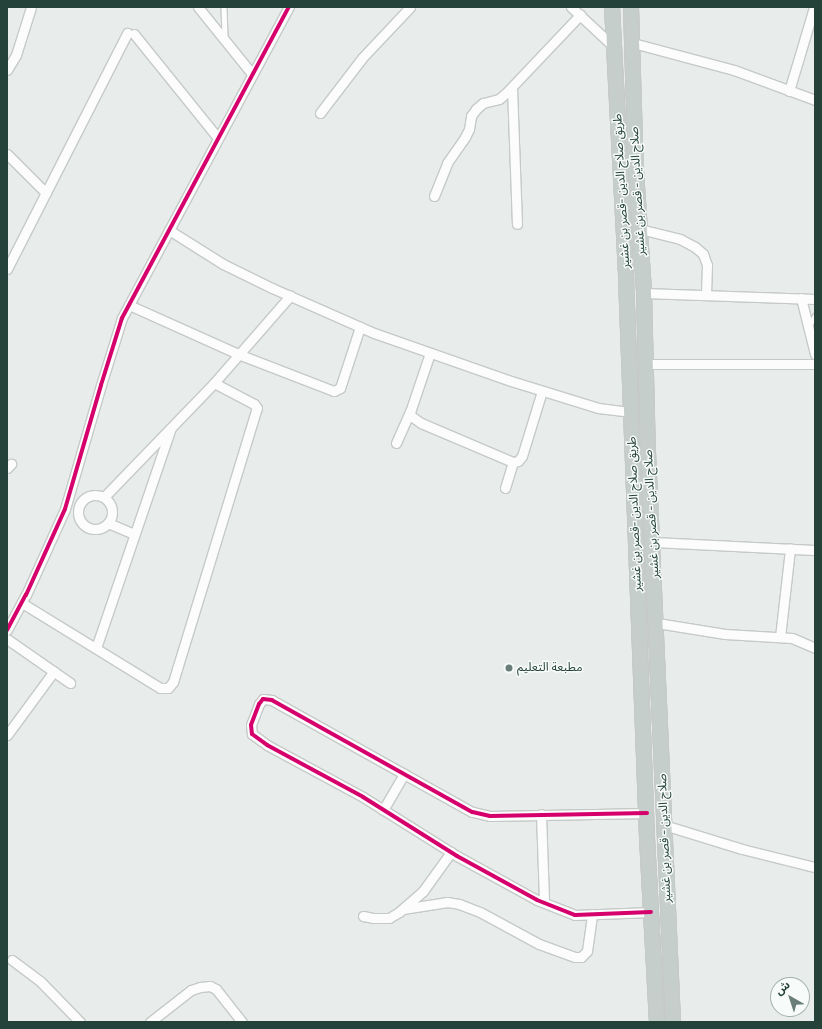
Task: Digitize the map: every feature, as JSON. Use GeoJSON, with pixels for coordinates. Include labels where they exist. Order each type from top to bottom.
{"type":"FeatureCollection","features":[{"type":"Feature","properties":{"kind":"highway","name":"طريق صلاح الدين -قصر بن غشير"},"geometry":{"type":"LineString","coordinates":[[612,7],[632,412],[651,912],[657,1022]]}},
{"type":"Feature","properties":{"kind":"highway","name":"صلاح الدين - قصر بن غشير"},"geometry":{"type":"LineString","coordinates":[[631,7],[636,171],[644,293],[645,364],[657,623],[672,1022]]}},
{"type":"Feature","properties":{"kind":"highway"},"geometry":{"type":"LineString","coordinates":[[616,92],[634,92]]}},
{"type":"Feature","properties":{"kind":"street"},"geometry":{"type":"LineString","coordinates":[[7,70],[16,55],[31,7]]}},
{"type":"Feature","properties":{"kind":"street"},"geometry":{"type":"LineString","coordinates":[[198,7],[252,74]]}},
{"type":"Feature","properties":{"kind":"street"},"geometry":{"type":"LineString","coordinates":[[7,630],[22,603],[65,509],[100,385],[122,318],[289,7]]}},
{"type":"Feature","properties":{"kind":"street"},"geometry":{"type":"LineString","coordinates":[[320,113],[362,58],[410,7]]}},
{"type":"Feature","properties":{"kind":"street"},"geometry":{"type":"LineString","coordinates":[[571,7],[614,47]]}},
{"type":"Feature","properties":{"kind":"street"},"geometry":{"type":"LineString","coordinates":[[789,91],[814,7]]}},
{"type":"Feature","properties":{"kind":"street"},"geometry":{"type":"LineString","coordinates":[[434,196],[448,163],[469,129],[471,116],[476,109],[483,103],[499,99],[512,88],[580,15]]}},
{"type":"Feature","properties":{"kind":"street"},"geometry":{"type":"LineString","coordinates":[[7,269],[130,33],[218,138]]}},
{"type":"Feature","properties":{"kind":"street"},"geometry":{"type":"LineString","coordinates":[[633,43],[734,70],[815,100]]}},
{"type":"Feature","properties":{"kind":"street"},"geometry":{"type":"LineString","coordinates":[[512,88],[517,224]]}},
{"type":"Feature","properties":{"kind":"street"},"geometry":{"type":"LineString","coordinates":[[7,154],[46,193]]}},
{"type":"Feature","properties":{"kind":"street"},"geometry":{"type":"LineString","coordinates":[[640,229],[680,239],[695,247],[703,254],[707,265],[706,295]]}},
{"type":"Feature","properties":{"kind":"street"},"geometry":{"type":"LineString","coordinates":[[169,230],[223,264],[360,328],[542,391],[598,408],[632,412]]}},
{"type":"Feature","properties":{"kind":"street"},"geometry":{"type":"LineString","coordinates":[[644,293],[815,299]]}},
{"type":"Feature","properties":{"kind":"street"},"geometry":{"type":"LineString","coordinates":[[104,498],[173,424],[214,383],[290,296]]}},
{"type":"Feature","properties":{"kind":"street"},"geometry":{"type":"LineString","coordinates":[[801,298],[815,354]]}},
{"type":"Feature","properties":{"kind":"street"},"geometry":{"type":"LineString","coordinates":[[129,305],[238,354],[334,391],[340,388],[360,328]]}},
{"type":"Feature","properties":{"kind":"street"},"geometry":{"type":"LineString","coordinates":[[396,443],[410,412],[430,353]]}},
{"type":"Feature","properties":{"kind":"street"},"geometry":{"type":"LineString","coordinates":[[645,364],[815,364]]}},
{"type":"Feature","properties":{"kind":"street"},"geometry":{"type":"LineString","coordinates":[[22,603],[160,688],[168,688],[173,682],[256,408],[254,404],[214,383]]}},
{"type":"Feature","properties":{"kind":"street"},"geometry":{"type":"LineString","coordinates":[[410,412],[416,421],[513,462],[518,461],[522,456],[542,391]]}},
{"type":"Feature","properties":{"kind":"street"},"geometry":{"type":"LineString","coordinates":[[96,648],[173,424]]}},
{"type":"Feature","properties":{"kind":"street"},"geometry":{"type":"LineString","coordinates":[[505,488],[513,462]]}},
{"type":"Feature","properties":{"kind":"street"},"geometry":{"type":"LineString","coordinates":[[96,494],[104,498],[112,509],[112,516],[108,523],[99,529],[89,529],[80,522],[77,512],[80,503],[86,497],[96,494]]}},
{"type":"Feature","properties":{"kind":"street"},"geometry":{"type":"LineString","coordinates":[[65,509],[77,512]]}},
{"type":"Feature","properties":{"kind":"street"},"geometry":{"type":"LineString","coordinates":[[108,523],[134,534]]}},
{"type":"Feature","properties":{"kind":"street"},"geometry":{"type":"LineString","coordinates":[[653,542],[815,550]]}},
{"type":"Feature","properties":{"kind":"street"},"geometry":{"type":"LineString","coordinates":[[780,637],[790,549]]}},
{"type":"Feature","properties":{"kind":"street"},"geometry":{"type":"LineString","coordinates":[[657,623],[725,634],[792,638],[815,648]]}},
{"type":"Feature","properties":{"kind":"street"},"geometry":{"type":"LineString","coordinates":[[7,639],[70,683]]}},
{"type":"Feature","properties":{"kind":"street"},"geometry":{"type":"LineString","coordinates":[[7,735],[54,671]]}},
{"type":"Feature","properties":{"kind":"street"},"geometry":{"type":"LineString","coordinates":[[647,813],[490,816],[472,812],[272,700],[264,699],[259,704],[251,725],[252,734],[258,740],[383,810],[451,852],[544,902],[575,914],[651,912]]}},
{"type":"Feature","properties":{"kind":"street"},"geometry":{"type":"LineString","coordinates":[[383,810],[404,774]]}},
{"type":"Feature","properties":{"kind":"street"},"geometry":{"type":"LineString","coordinates":[[541,814],[544,902]]}},
{"type":"Feature","properties":{"kind":"street"},"geometry":{"type":"LineString","coordinates":[[664,825],[742,850],[815,867]]}},
{"type":"Feature","properties":{"kind":"street"},"geometry":{"type":"LineString","coordinates":[[363,916],[373,918],[389,918],[403,909],[423,891],[451,852]]}},
{"type":"Feature","properties":{"kind":"street"},"geometry":{"type":"LineString","coordinates":[[403,909],[447,902],[459,904],[480,912],[539,944],[575,958],[581,957],[586,951],[592,914]]}},
{"type":"Feature","properties":{"kind":"street"},"geometry":{"type":"LineString","coordinates":[[9,960],[41,982],[80,1022]]}},
{"type":"Feature","properties":{"kind":"street"},"geometry":{"type":"LineString","coordinates":[[150,1022],[191,990],[210,986],[216,989],[242,1022]]}},
{"type":"Feature","properties":{"kind":"lane"},"geometry":{"type":"LineString","coordinates":[[224,7],[225,40]]}},
{"type":"Feature","properties":{"kind":"lane"},"geometry":{"type":"LineString","coordinates":[[808,327],[815,316]]}},
{"type":"Feature","properties":{"kind":"cycle path"},"geometry":{"type":"LineString","coordinates":[[7,630],[26,595],[65,509],[122,318],[289,7]]}},
{"type":"Feature","properties":{"kind":"cycle path"},"geometry":{"type":"LineString","coordinates":[[647,813],[490,816],[472,812],[272,700],[263,699],[259,704],[251,725],[252,734],[267,745],[363,797],[457,856],[537,900],[575,915],[651,912]]}},
{"type":"Feature","properties":{"kind":"place","name":"مطبعة التعليم"},"geometry":{"type":"Point","coordinates":[509,668]}}]}
